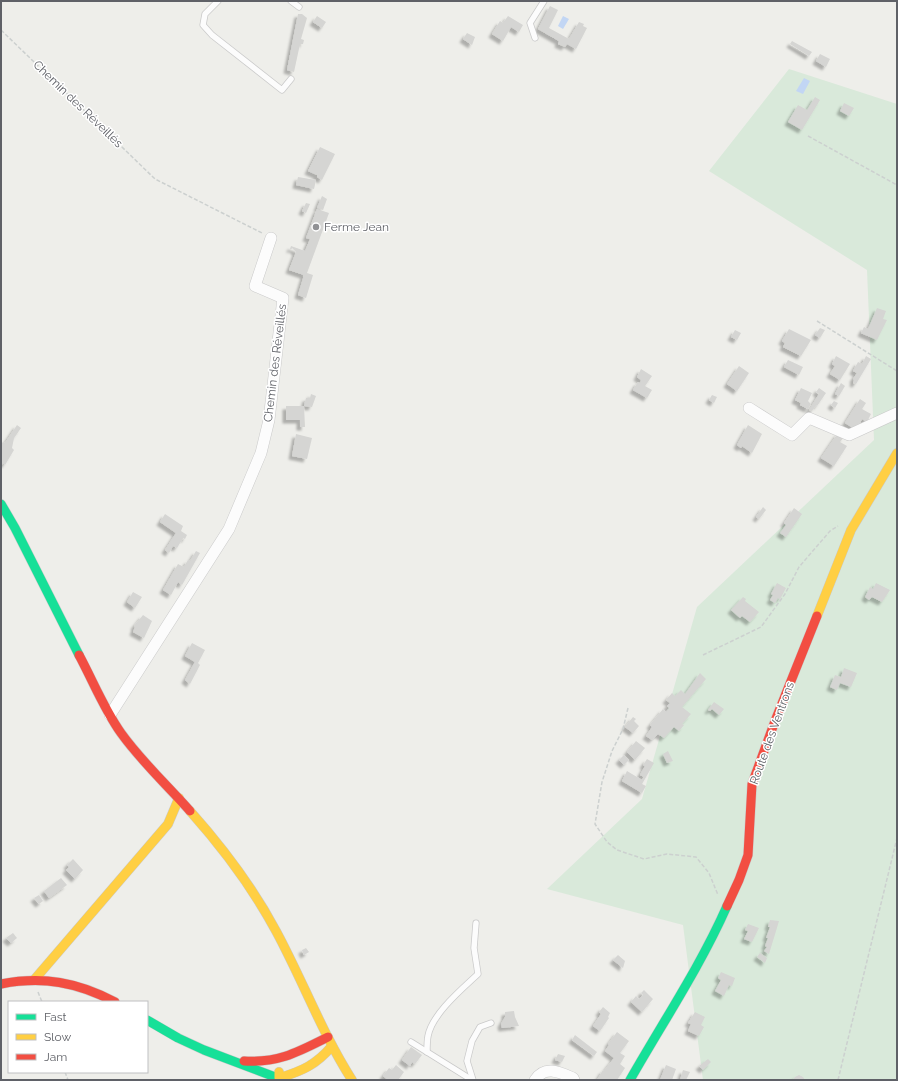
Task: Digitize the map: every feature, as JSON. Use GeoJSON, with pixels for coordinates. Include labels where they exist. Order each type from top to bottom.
{"type":"FeatureCollection","features":[{"type":"Feature","properties":{"kind":"main road","name":"Route des Ventrons"},"geometry":{"type":"LineString","coordinates":[[630,1080],[663,1022],[682,993],[725,911],[739,880],[748,855],[752,784],[775,721],[851,530],[897,453]]}},
{"type":"Feature","properties":{"kind":"main road"},"geometry":{"type":"LineString","coordinates":[[1,504],[15,528],[110,715],[128,742],[220,845],[265,911],[330,1042],[352,1080]]}},
{"type":"Feature","properties":{"kind":"main road"},"geometry":{"type":"LineString","coordinates":[[34,980],[168,824],[179,798]]}},
{"type":"Feature","properties":{"kind":"main road"},"geometry":{"type":"LineString","coordinates":[[1,984],[34,980],[60,982],[83,988],[113,1001]]}},
{"type":"Feature","properties":{"kind":"main road"},"geometry":{"type":"LineString","coordinates":[[148,1021],[204,1050],[281,1079],[300,1072],[320,1060],[330,1042]]}},
{"type":"Feature","properties":{"kind":"main road"},"geometry":{"type":"LineString","coordinates":[[231,1060],[269,1062],[330,1042]]}},
{"type":"Feature","properties":{"kind":"main road"},"geometry":{"type":"LineString","coordinates":[[281,1059],[281,1079]]}},
{"type":"Feature","properties":{"kind":"street","name":"Chemin des Réveillés"},"geometry":{"type":"LineString","coordinates":[[110,715],[229,529],[262,453],[269,420],[283,298],[255,286],[271,238]]}},
{"type":"Feature","properties":{"kind":"street"},"geometry":{"type":"LineString","coordinates":[[749,408],[792,435],[809,418],[849,435],[897,413]]}},
{"type":"Feature","properties":{"kind":"street"},"geometry":{"type":"LineString","coordinates":[[535,1080],[544,1073],[554,1070],[573,1078],[574,1080]]}},
{"type":"Feature","properties":{"kind":"lane"},"geometry":{"type":"LineString","coordinates":[[218,1],[205,14],[203,25],[212,35],[282,90],[291,79]]}},
{"type":"Feature","properties":{"kind":"lane"},"geometry":{"type":"LineString","coordinates":[[291,1],[299,7]]}},
{"type":"Feature","properties":{"kind":"lane"},"geometry":{"type":"LineString","coordinates":[[535,38],[530,23],[544,1]]}},
{"type":"Feature","properties":{"kind":"lane"},"geometry":{"type":"LineString","coordinates":[[427,1052],[428,1035],[433,1022],[455,995],[478,974],[474,948],[476,923]]}},
{"type":"Feature","properties":{"kind":"lane"},"geometry":{"type":"LineString","coordinates":[[473,1080],[467,1061],[472,1042],[480,1027],[491,1023]]}},
{"type":"Feature","properties":{"kind":"lane"},"geometry":{"type":"LineString","coordinates":[[411,1042],[473,1080]]}},
{"type":"Feature","properties":{"kind":"path","name":"Chemin des Réveillés"},"geometry":{"type":"LineString","coordinates":[[1,30],[155,179],[271,238]]}},
{"type":"Feature","properties":{"kind":"path"},"geometry":{"type":"LineString","coordinates":[[808,136],[897,185]]}},
{"type":"Feature","properties":{"kind":"path"},"geometry":{"type":"LineString","coordinates":[[817,321],[897,371]]}},
{"type":"Feature","properties":{"kind":"path"},"geometry":{"type":"LineString","coordinates":[[703,655],[760,627],[785,594],[799,567],[830,531],[841,524]]}},
{"type":"Feature","properties":{"kind":"path"},"geometry":{"type":"LineString","coordinates":[[628,708],[623,729],[612,751],[602,782],[595,824],[607,842],[617,850],[644,858],[667,854],[696,857],[709,873],[725,911]]}},
{"type":"Feature","properties":{"kind":"path"},"geometry":{"type":"LineString","coordinates":[[838,1080],[897,838]]}},
{"type":"Feature","properties":{"kind":"green space"},"geometry":{"type":"Polygon","coordinates":[[[789,69],[897,104],[897,1080],[703,1080],[683,925],[547,889],[642,799],[697,607],[874,440],[867,270],[709,171],[789,69]]]}},
{"type":"Feature","properties":{"kind":"water"},"geometry":{"type":"Polygon","coordinates":[[[563,16],[569,19],[563,29],[558,26],[563,16]]]}},
{"type":"Feature","properties":{"kind":"water"},"geometry":{"type":"Polygon","coordinates":[[[804,78],[810,81],[803,94],[796,91],[804,78]]]}},
{"type":"Feature","properties":{"kind":"building"},"geometry":{"type":"Polygon","coordinates":[[[550,6],[558,10],[549,28],[569,39],[579,22],[584,24],[583,26],[587,28],[576,49],[567,44],[565,47],[558,44],[559,41],[538,29],[550,6]]]}},
{"type":"Feature","properties":{"kind":"building"},"geometry":{"type":"Polygon","coordinates":[[[298,14],[302,14],[307,18],[301,39],[304,40],[303,44],[300,44],[294,72],[287,70],[298,14]]]}},
{"type":"Feature","properties":{"kind":"building"},"geometry":{"type":"Polygon","coordinates":[[[317,16],[326,22],[322,28],[313,22],[317,16]]]}},
{"type":"Feature","properties":{"kind":"building"},"geometry":{"type":"Polygon","coordinates":[[[508,16],[523,25],[519,32],[511,27],[503,41],[492,34],[500,21],[503,23],[508,16]]]}},
{"type":"Feature","properties":{"kind":"building"},"geometry":{"type":"Polygon","coordinates":[[[467,33],[475,37],[472,45],[463,39],[467,33]]]}},
{"type":"Feature","properties":{"kind":"building"},"geometry":{"type":"Polygon","coordinates":[[[792,41],[812,52],[809,56],[790,44],[792,41]]]}},
{"type":"Feature","properties":{"kind":"building"},"geometry":{"type":"Polygon","coordinates":[[[820,54],[830,59],[826,67],[816,61],[820,54]]]}},
{"type":"Feature","properties":{"kind":"building"},"geometry":{"type":"Polygon","coordinates":[[[815,97],[820,100],[802,130],[788,122],[798,105],[807,110],[815,97]]]}},
{"type":"Feature","properties":{"kind":"building"},"geometry":{"type":"Polygon","coordinates":[[[844,103],[854,108],[849,116],[840,111],[844,103]]]}},
{"type":"Feature","properties":{"kind":"building"},"geometry":{"type":"Polygon","coordinates":[[[320,147],[335,154],[322,180],[317,177],[317,175],[308,171],[320,147]]]}},
{"type":"Feature","properties":{"kind":"building"},"geometry":{"type":"Polygon","coordinates":[[[298,177],[316,180],[314,189],[296,185],[298,177]]]}},
{"type":"Feature","properties":{"kind":"building"},"geometry":{"type":"Polygon","coordinates":[[[322,196],[327,199],[323,210],[317,208],[322,196]]]}},
{"type":"Feature","properties":{"kind":"building"},"geometry":{"type":"Polygon","coordinates":[[[306,203],[310,204],[306,213],[302,211],[306,203]]]}},
{"type":"Feature","properties":{"kind":"building"},"geometry":{"type":"Polygon","coordinates":[[[317,209],[329,213],[307,273],[313,275],[306,298],[298,295],[304,275],[289,270],[296,252],[292,248],[291,250],[290,249],[291,246],[305,251],[310,239],[306,238],[317,209]]]}},
{"type":"Feature","properties":{"kind":"building"},"geometry":{"type":"Polygon","coordinates":[[[877,308],[886,311],[883,319],[887,320],[877,340],[861,333],[864,327],[868,329],[877,308]]]}},
{"type":"Feature","properties":{"kind":"building"},"geometry":{"type":"Polygon","coordinates":[[[820,328],[825,330],[820,338],[815,335],[820,328]]]}},
{"type":"Feature","properties":{"kind":"building"},"geometry":{"type":"Polygon","coordinates":[[[789,329],[811,340],[801,356],[783,347],[785,343],[782,341],[789,329]]]}},
{"type":"Feature","properties":{"kind":"building"},"geometry":{"type":"Polygon","coordinates":[[[735,330],[741,333],[737,340],[731,337],[735,330]]]}},
{"type":"Feature","properties":{"kind":"building"},"geometry":{"type":"Polygon","coordinates":[[[836,356],[850,364],[840,380],[830,374],[835,366],[832,364],[836,356]]]}},
{"type":"Feature","properties":{"kind":"building"},"geometry":{"type":"Polygon","coordinates":[[[866,356],[871,359],[856,384],[853,383],[853,379],[857,373],[853,371],[858,362],[862,364],[866,356]]]}},
{"type":"Feature","properties":{"kind":"building"},"geometry":{"type":"Polygon","coordinates":[[[788,360],[803,367],[799,375],[784,367],[788,360]]]}},
{"type":"Feature","properties":{"kind":"building"},"geometry":{"type":"Polygon","coordinates":[[[739,366],[749,373],[737,391],[727,384],[739,366]]]}},
{"type":"Feature","properties":{"kind":"building"},"geometry":{"type":"Polygon","coordinates":[[[641,369],[652,376],[645,386],[652,390],[647,398],[633,390],[638,382],[640,383],[641,380],[637,377],[641,369]]]}},
{"type":"Feature","properties":{"kind":"building"},"geometry":{"type":"Polygon","coordinates":[[[841,383],[845,386],[839,396],[835,394],[841,383]]]}},
{"type":"Feature","properties":{"kind":"building"},"geometry":{"type":"Polygon","coordinates":[[[801,388],[812,393],[808,401],[811,404],[808,409],[800,405],[801,403],[795,400],[801,388]]]}},
{"type":"Feature","properties":{"kind":"building"},"geometry":{"type":"Polygon","coordinates":[[[819,388],[826,393],[812,411],[809,410],[819,394],[816,392],[819,388]]]}},
{"type":"Feature","properties":{"kind":"building"},"geometry":{"type":"Polygon","coordinates":[[[311,394],[316,396],[312,407],[304,406],[306,398],[310,398],[311,394]]]}},
{"type":"Feature","properties":{"kind":"building"},"geometry":{"type":"Polygon","coordinates":[[[712,395],[717,397],[714,403],[709,400],[712,395]]]}},
{"type":"Feature","properties":{"kind":"building"},"geometry":{"type":"Polygon","coordinates":[[[860,399],[866,403],[862,409],[871,414],[867,422],[862,419],[859,425],[858,424],[853,428],[845,423],[860,399]]]}},
{"type":"Feature","properties":{"kind":"building"},"geometry":{"type":"Polygon","coordinates":[[[834,401],[838,403],[835,408],[831,405],[834,401]]]}},
{"type":"Feature","properties":{"kind":"building"},"geometry":{"type":"Polygon","coordinates":[[[286,406],[304,406],[305,427],[300,427],[300,420],[286,420],[286,406]]]}},
{"type":"Feature","properties":{"kind":"building"},"geometry":{"type":"Polygon","coordinates":[[[17,425],[21,428],[14,438],[12,448],[14,450],[5,465],[3,463],[1,466],[1,444],[3,442],[5,443],[17,425]]]}},
{"type":"Feature","properties":{"kind":"building"},"geometry":{"type":"Polygon","coordinates":[[[748,425],[762,434],[752,453],[742,446],[741,448],[737,445],[748,425]]]}},
{"type":"Feature","properties":{"kind":"building"},"geometry":{"type":"Polygon","coordinates":[[[838,433],[844,437],[840,442],[847,446],[834,466],[821,458],[838,433]]]}},
{"type":"Feature","properties":{"kind":"building"},"geometry":{"type":"Polygon","coordinates":[[[296,434],[312,438],[307,459],[292,456],[296,434]]]}},
{"type":"Feature","properties":{"kind":"building"},"geometry":{"type":"Polygon","coordinates":[[[763,507],[766,510],[759,519],[756,517],[763,507]]]}},
{"type":"Feature","properties":{"kind":"building"},"geometry":{"type":"Polygon","coordinates":[[[794,508],[802,514],[786,537],[780,533],[786,525],[784,523],[794,508]]]}},
{"type":"Feature","properties":{"kind":"building"},"geometry":{"type":"Polygon","coordinates":[[[165,514],[183,526],[181,531],[187,535],[185,539],[183,538],[177,548],[173,546],[169,553],[165,550],[176,533],[160,522],[165,514]]]}},
{"type":"Feature","properties":{"kind":"building"},"geometry":{"type":"Polygon","coordinates":[[[196,551],[200,553],[182,585],[178,582],[171,595],[163,590],[178,564],[184,567],[196,551]]]}},
{"type":"Feature","properties":{"kind":"building"},"geometry":{"type":"Polygon","coordinates":[[[777,583],[786,588],[780,599],[778,598],[775,603],[770,600],[773,595],[771,594],[777,583]]]}},
{"type":"Feature","properties":{"kind":"building"},"geometry":{"type":"Polygon","coordinates":[[[876,583],[890,590],[882,602],[872,597],[869,600],[865,597],[870,587],[873,589],[876,583]]]}},
{"type":"Feature","properties":{"kind":"building"},"geometry":{"type":"Polygon","coordinates":[[[133,592],[142,597],[135,608],[127,602],[133,592]]]}},
{"type":"Feature","properties":{"kind":"building"},"geometry":{"type":"Polygon","coordinates":[[[743,597],[746,599],[745,601],[759,612],[750,622],[742,616],[740,618],[731,610],[743,597]]]}},
{"type":"Feature","properties":{"kind":"building"},"geometry":{"type":"Polygon","coordinates":[[[143,615],[152,621],[144,638],[133,632],[134,626],[143,615]]]}},
{"type":"Feature","properties":{"kind":"building"},"geometry":{"type":"Polygon","coordinates":[[[192,643],[205,650],[198,663],[200,665],[190,684],[185,680],[195,662],[185,656],[192,643]]]}},
{"type":"Feature","properties":{"kind":"building"},"geometry":{"type":"Polygon","coordinates":[[[844,668],[857,673],[851,687],[840,683],[837,690],[830,687],[835,675],[841,677],[844,668]]]}},
{"type":"Feature","properties":{"kind":"building"},"geometry":{"type":"Polygon","coordinates":[[[700,673],[706,679],[682,707],[691,714],[682,724],[684,725],[679,731],[674,727],[664,738],[658,734],[652,740],[646,736],[652,727],[650,725],[663,709],[666,712],[669,708],[667,706],[670,703],[666,700],[672,693],[675,696],[681,690],[685,694],[700,673]]]}},
{"type":"Feature","properties":{"kind":"building"},"geometry":{"type":"Polygon","coordinates":[[[714,702],[724,709],[719,715],[712,709],[710,711],[708,710],[714,702]]]}},
{"type":"Feature","properties":{"kind":"building"},"geometry":{"type":"Polygon","coordinates":[[[633,717],[636,719],[634,721],[639,726],[633,733],[625,727],[633,717]]]}},
{"type":"Feature","properties":{"kind":"building"},"geometry":{"type":"Polygon","coordinates":[[[636,741],[645,748],[635,760],[627,752],[636,741]]]}},
{"type":"Feature","properties":{"kind":"building"},"geometry":{"type":"Polygon","coordinates":[[[668,751],[673,761],[667,763],[663,754],[668,751]]]}},
{"type":"Feature","properties":{"kind":"building"},"geometry":{"type":"Polygon","coordinates":[[[624,755],[629,760],[624,765],[619,760],[624,755]]]}},
{"type":"Feature","properties":{"kind":"building"},"geometry":{"type":"Polygon","coordinates":[[[647,759],[654,763],[642,784],[646,786],[642,793],[622,781],[627,771],[642,780],[644,777],[640,775],[645,766],[643,765],[647,759]]]}},
{"type":"Feature","properties":{"kind":"building"},"geometry":{"type":"Polygon","coordinates":[[[73,859],[83,870],[75,879],[66,870],[69,867],[67,865],[73,859]]]}},
{"type":"Feature","properties":{"kind":"building"},"geometry":{"type":"Polygon","coordinates":[[[61,878],[67,885],[49,898],[44,891],[61,878]]]}},
{"type":"Feature","properties":{"kind":"building"},"geometry":{"type":"Polygon","coordinates":[[[39,895],[43,901],[39,904],[34,898],[39,895]]]}},
{"type":"Feature","properties":{"kind":"building"},"geometry":{"type":"Polygon","coordinates":[[[770,920],[779,921],[769,954],[764,951],[767,947],[765,946],[768,938],[766,938],[770,927],[768,927],[770,920]]]}},
{"type":"Feature","properties":{"kind":"building"},"geometry":{"type":"Polygon","coordinates":[[[748,924],[759,928],[752,942],[744,939],[748,931],[745,930],[748,924]]]}},
{"type":"Feature","properties":{"kind":"building"},"geometry":{"type":"Polygon","coordinates":[[[13,933],[17,938],[11,943],[6,938],[13,933]]]}},
{"type":"Feature","properties":{"kind":"building"},"geometry":{"type":"Polygon","coordinates":[[[306,948],[309,952],[304,955],[302,950],[306,948]]]}},
{"type":"Feature","properties":{"kind":"building"},"geometry":{"type":"Polygon","coordinates":[[[760,953],[767,958],[765,963],[757,957],[760,953]]]}},
{"type":"Feature","properties":{"kind":"building"},"geometry":{"type":"Polygon","coordinates":[[[618,955],[625,961],[623,968],[613,960],[618,955]]]}},
{"type":"Feature","properties":{"kind":"building"},"geometry":{"type":"Polygon","coordinates":[[[721,972],[735,978],[732,986],[729,985],[724,996],[715,991],[721,980],[718,978],[721,972]]]}},
{"type":"Feature","properties":{"kind":"building"},"geometry":{"type":"Polygon","coordinates":[[[644,990],[653,999],[642,1012],[631,1002],[636,996],[639,999],[643,995],[641,993],[644,990]]]}},
{"type":"Feature","properties":{"kind":"building"},"geometry":{"type":"Polygon","coordinates":[[[603,1007],[610,1013],[609,1018],[600,1031],[593,1026],[601,1014],[599,1012],[603,1007]]]}},
{"type":"Feature","properties":{"kind":"building"},"geometry":{"type":"Polygon","coordinates":[[[514,1011],[519,1026],[502,1028],[501,1024],[505,1017],[505,1012],[514,1011]]]}},
{"type":"Feature","properties":{"kind":"building"},"geometry":{"type":"Polygon","coordinates":[[[695,1012],[705,1017],[701,1025],[704,1027],[699,1036],[688,1031],[691,1024],[688,1023],[695,1012]]]}},
{"type":"Feature","properties":{"kind":"building"},"geometry":{"type":"Polygon","coordinates":[[[617,1032],[629,1041],[620,1053],[625,1056],[620,1064],[625,1068],[617,1080],[597,1080],[603,1070],[604,1071],[614,1058],[605,1051],[609,1045],[608,1044],[617,1032]]]}},
{"type":"Feature","properties":{"kind":"building"},"geometry":{"type":"Polygon","coordinates":[[[575,1035],[597,1052],[594,1056],[572,1040],[575,1035]]]}},
{"type":"Feature","properties":{"kind":"building"},"geometry":{"type":"Polygon","coordinates":[[[411,1047],[422,1055],[415,1064],[412,1062],[410,1066],[402,1060],[411,1047]]]}},
{"type":"Feature","properties":{"kind":"building"},"geometry":{"type":"Polygon","coordinates":[[[558,1054],[565,1056],[562,1062],[555,1060],[558,1054]]]}},
{"type":"Feature","properties":{"kind":"building"},"geometry":{"type":"Polygon","coordinates":[[[708,1059],[711,1062],[703,1070],[699,1066],[708,1059]]]}},
{"type":"Feature","properties":{"kind":"building"},"geometry":{"type":"Polygon","coordinates":[[[396,1065],[404,1072],[398,1080],[388,1080],[383,1076],[389,1068],[392,1070],[396,1065]]]}},
{"type":"Feature","properties":{"kind":"building"},"geometry":{"type":"Polygon","coordinates":[[[666,1065],[676,1069],[672,1080],[660,1080],[666,1065]]]}},
{"type":"Feature","properties":{"kind":"building"},"geometry":{"type":"Polygon","coordinates":[[[683,1070],[690,1072],[686,1080],[680,1080],[683,1070]]]}},
{"type":"Feature","properties":{"kind":"building"},"geometry":{"type":"Polygon","coordinates":[[[799,1075],[805,1080],[793,1080],[795,1077],[799,1075]]]}},
{"type":"Feature","properties":{"kind":"traffic: fast"},"geometry":{"type":"LineString","coordinates":[[1,504],[15,528],[79,655]]}},
{"type":"Feature","properties":{"kind":"traffic: fast"},"geometry":{"type":"LineString","coordinates":[[630,1080],[693,973],[727,906]]}},
{"type":"Feature","properties":{"kind":"traffic: fast"},"geometry":{"type":"LineString","coordinates":[[148,1021],[178,1038],[204,1050],[283,1080]]}},
{"type":"Feature","properties":{"kind":"traffic: slow"},"geometry":{"type":"LineString","coordinates":[[817,616],[851,530],[897,453]]}},
{"type":"Feature","properties":{"kind":"traffic: slow"},"geometry":{"type":"LineString","coordinates":[[34,980],[168,824],[179,798]]}},
{"type":"Feature","properties":{"kind":"traffic: slow"},"geometry":{"type":"LineString","coordinates":[[190,811],[214,839],[258,899],[286,950],[331,1044],[352,1080]]}},
{"type":"Feature","properties":{"kind":"traffic: slow"},"geometry":{"type":"LineString","coordinates":[[279,1072],[279,1078],[302,1070],[314,1063],[332,1046]]}},
{"type":"Feature","properties":{"kind":"traffic: jam"},"geometry":{"type":"LineString","coordinates":[[727,906],[748,855],[752,784],[775,721],[817,616]]}},
{"type":"Feature","properties":{"kind":"traffic: jam"},"geometry":{"type":"LineString","coordinates":[[79,655],[104,705],[121,733],[190,811]]}},
{"type":"Feature","properties":{"kind":"traffic: jam"},"geometry":{"type":"LineString","coordinates":[[1,984],[31,981],[60,982],[101,995],[113,1001]]}},
{"type":"Feature","properties":{"kind":"traffic: jam"},"geometry":{"type":"LineString","coordinates":[[244,1061],[278,1058],[297,1052],[328,1037]]}},
{"type":"Feature","properties":{"kind":"place","name":"Ferme Jean"},"geometry":{"type":"Point","coordinates":[316,227]}}]}
